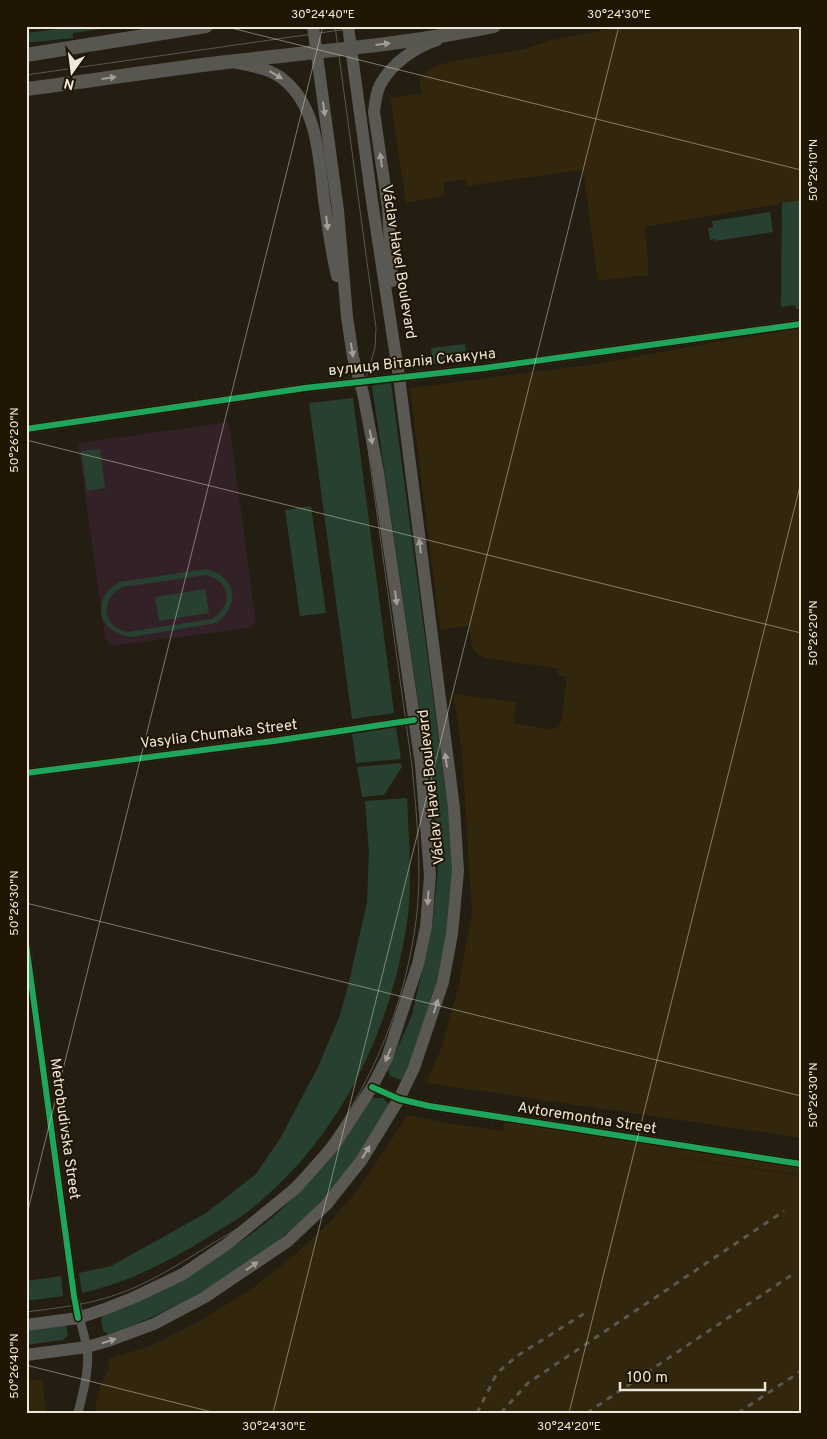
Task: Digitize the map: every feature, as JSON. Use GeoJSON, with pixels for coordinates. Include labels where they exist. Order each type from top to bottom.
{"type":"FeatureCollection","features":[{"type":"Feature","properties":{"kind":"main road"},"geometry":{"type":"LineString","coordinates":[[26,55],[206,26]]}},
{"type":"Feature","properties":{"kind":"main road","name":"Václav Havel Boulevard"},"geometry":{"type":"LineString","coordinates":[[26,1325],[78,1318],[135,1297],[183,1274],[257,1222],[296,1188],[315,1169],[335,1144],[372,1087],[387,1058],[418,964],[426,927],[430,875],[422,774],[378,472],[360,382],[353,358],[347,317],[338,210],[313,26]]}},
{"type":"Feature","properties":{"kind":"main road","name":"Václav Havel Boulevard"},"geometry":{"type":"LineString","coordinates":[[26,1355],[88,1347],[154,1324],[206,1297],[288,1241],[326,1205],[361,1162],[399,1099],[414,1068],[443,982],[452,934],[458,871],[454,808],[399,377],[348,26]]}},
{"type":"Feature","properties":{"kind":"main road"},"geometry":{"type":"LineString","coordinates":[[26,89],[230,61],[455,34],[494,26]]}},
{"type":"Feature","properties":{"kind":"main road"},"geometry":{"type":"LineString","coordinates":[[392,331],[394,314],[388,208],[374,112],[376,99],[380,86],[388,73],[410,53],[426,43],[455,34]]}},
{"type":"Feature","properties":{"kind":"main road"},"geometry":{"type":"LineString","coordinates":[[230,61],[269,71],[283,79],[298,95],[307,110],[317,144],[330,249],[347,317]]}},
{"type":"Feature","properties":{"kind":"street","name":"вулиця Віталія Скакуна"},"geometry":{"type":"LineString","coordinates":[[26,429],[289,390],[485,368],[801,324]]}},
{"type":"Feature","properties":{"kind":"street","name":"Vasylia Chumaka Street"},"geometry":{"type":"LineString","coordinates":[[26,773],[274,741],[414,720]]}},
{"type":"Feature","properties":{"kind":"street","name":"Metrobudivska Street"},"geometry":{"type":"LineString","coordinates":[[26,944],[72,1287],[78,1318],[88,1347]]}},
{"type":"Feature","properties":{"kind":"street","name":"Avtoremontna Street"},"geometry":{"type":"LineString","coordinates":[[372,1087],[399,1099],[430,1106],[801,1164]]}},
{"type":"Feature","properties":{"kind":"street"},"geometry":{"type":"LineString","coordinates":[[78,1413],[84,1387],[88,1347]]}},
{"type":"Feature","properties":{"kind":"shaded area"},"geometry":{"type":"Polygon","coordinates":[[[623,26],[801,26],[801,200],[645,227],[649,275],[598,281],[583,170],[467,186],[466,179],[444,182],[445,193],[440,197],[406,203],[390,98],[423,93],[420,79],[429,70],[440,64],[524,49],[552,40],[623,26]]]}},
{"type":"Feature","properties":{"kind":"shaded area"},"geometry":{"type":"Polygon","coordinates":[[[801,329],[801,1138],[426,1083],[442,1047],[459,984],[472,913],[462,752],[453,694],[516,702],[514,723],[549,729],[558,727],[561,722],[567,677],[558,675],[559,669],[486,658],[478,654],[472,648],[469,626],[440,630],[410,388],[596,364],[727,340],[801,329]]]}},
{"type":"Feature","properties":{"kind":"shaded area"},"geometry":{"type":"Polygon","coordinates":[[[229,422],[256,622],[249,628],[111,646],[105,638],[78,443],[229,422]]]}},
{"type":"Feature","properties":{"kind":"shaded area"},"geometry":{"type":"Polygon","coordinates":[[[408,1115],[503,1131],[505,1118],[801,1162],[801,1175],[557,1140],[801,1176],[801,1413],[94,1413],[100,1387],[110,1365],[108,1359],[152,1345],[205,1318],[254,1287],[292,1257],[326,1226],[358,1190],[408,1115]]]}},
{"type":"Feature","properties":{"kind":"shaded area"},"geometry":{"type":"Polygon","coordinates":[[[42,1379],[47,1413],[26,1413],[26,1381],[42,1379]]]}},
{"type":"Feature","properties":{"kind":"green space"},"geometry":{"type":"Polygon","coordinates":[[[65,26],[123,26],[73,33],[73,38],[26,43],[26,33],[65,28],[65,26]]]}},
{"type":"Feature","properties":{"kind":"green space"},"geometry":{"type":"Polygon","coordinates":[[[801,200],[801,309],[796,309],[795,305],[781,307],[782,203],[801,200]]]}},
{"type":"Feature","properties":{"kind":"green space"},"geometry":{"type":"Polygon","coordinates":[[[770,212],[773,232],[715,241],[715,239],[710,240],[708,228],[713,227],[712,221],[770,212]]]}},
{"type":"Feature","properties":{"kind":"green space"},"geometry":{"type":"Polygon","coordinates":[[[465,344],[467,361],[433,364],[431,348],[465,344]]]}},
{"type":"Feature","properties":{"kind":"green space"},"geometry":{"type":"Polygon","coordinates":[[[391,383],[449,816],[453,870],[447,931],[439,974],[407,1075],[401,1080],[390,1076],[388,1070],[412,1015],[432,928],[438,869],[435,817],[372,386],[391,383]]]}},
{"type":"Feature","properties":{"kind":"green space"},"geometry":{"type":"Polygon","coordinates":[[[353,398],[394,713],[352,719],[309,403],[353,398]]]}},
{"type":"Feature","properties":{"kind":"green space"},"geometry":{"type":"Polygon","coordinates":[[[100,449],[105,488],[87,491],[81,451],[100,449]]]}},
{"type":"Feature","properties":{"kind":"green space"},"geometry":{"type":"Polygon","coordinates":[[[311,506],[326,613],[300,616],[285,510],[311,506]]]}},
{"type":"Feature","properties":{"kind":"green space"},"geometry":{"type":"Polygon","coordinates":[[[206,569],[224,578],[229,584],[232,599],[225,615],[217,623],[131,637],[111,629],[101,614],[104,597],[119,582],[206,569]],[[207,575],[122,587],[115,592],[107,605],[106,612],[108,618],[118,629],[127,632],[212,619],[224,607],[227,595],[221,583],[207,575]]]}},
{"type":"Feature","properties":{"kind":"green space"},"geometry":{"type":"Polygon","coordinates":[[[205,589],[209,613],[159,621],[155,597],[205,589]]]}},
{"type":"Feature","properties":{"kind":"green space"},"geometry":{"type":"Polygon","coordinates":[[[396,727],[401,759],[356,763],[352,734],[396,727]]]}},
{"type":"Feature","properties":{"kind":"green space"},"geometry":{"type":"Polygon","coordinates":[[[401,763],[402,767],[384,795],[362,797],[357,767],[401,763]]]}},
{"type":"Feature","properties":{"kind":"green space"},"geometry":{"type":"Polygon","coordinates":[[[407,798],[410,864],[409,897],[406,930],[397,971],[386,1010],[371,1048],[354,1085],[333,1120],[281,1182],[245,1214],[191,1248],[161,1264],[114,1284],[82,1293],[79,1273],[111,1266],[206,1213],[256,1174],[281,1137],[318,1067],[340,1015],[348,986],[367,902],[369,852],[365,801],[407,798]]]}},
{"type":"Feature","properties":{"kind":"green space"},"geometry":{"type":"Polygon","coordinates":[[[372,1098],[383,1098],[390,1105],[358,1155],[341,1179],[321,1201],[275,1243],[223,1279],[168,1310],[110,1335],[103,1331],[101,1320],[103,1314],[206,1263],[245,1239],[279,1212],[308,1181],[372,1098]]]}},
{"type":"Feature","properties":{"kind":"green space"},"geometry":{"type":"Polygon","coordinates":[[[61,1276],[63,1296],[26,1301],[26,1281],[61,1276]]]}},
{"type":"Feature","properties":{"kind":"green space"},"geometry":{"type":"Polygon","coordinates":[[[66,1325],[68,1335],[63,1340],[26,1345],[26,1327],[66,1325]]]}},
{"type":"Feature","properties":{"kind":"tram line"},"geometry":{"type":"LineString","coordinates":[[26,1312],[94,1301],[115,1295],[148,1281],[171,1269],[253,1218],[298,1178],[324,1148],[346,1116],[373,1066],[395,1012],[410,956],[419,888],[417,827],[412,766],[361,394],[375,348],[376,328],[335,26]]}},
{"type":"Feature","properties":{"kind":"tram line"},"geometry":{"type":"LineString","coordinates":[[26,75],[368,26]]}},
{"type":"Feature","properties":{"kind":"railway"},"geometry":{"type":"LineString","coordinates":[[501,1413],[528,1383],[784,1211]]}},
{"type":"Feature","properties":{"kind":"railway"},"geometry":{"type":"LineString","coordinates":[[587,1413],[793,1274]]}},
{"type":"Feature","properties":{"kind":"railway"},"geometry":{"type":"LineString","coordinates":[[477,1413],[497,1373],[517,1356],[588,1311]]}},
{"type":"Feature","properties":{"kind":"railway"},"geometry":{"type":"LineString","coordinates":[[738,1413],[801,1371]]}},
{"type":"Feature","properties":{"kind":"cycle path"},"geometry":{"type":"LineString","coordinates":[[26,429],[305,388],[485,368],[801,324]]}},
{"type":"Feature","properties":{"kind":"cycle path"},"geometry":{"type":"LineString","coordinates":[[26,773],[274,741],[414,720]]}},
{"type":"Feature","properties":{"kind":"cycle path"},"geometry":{"type":"LineString","coordinates":[[26,944],[78,1318]]}},
{"type":"Feature","properties":{"kind":"cycle path"},"geometry":{"type":"LineString","coordinates":[[372,1087],[399,1099],[429,1106],[801,1164]]}}]}
